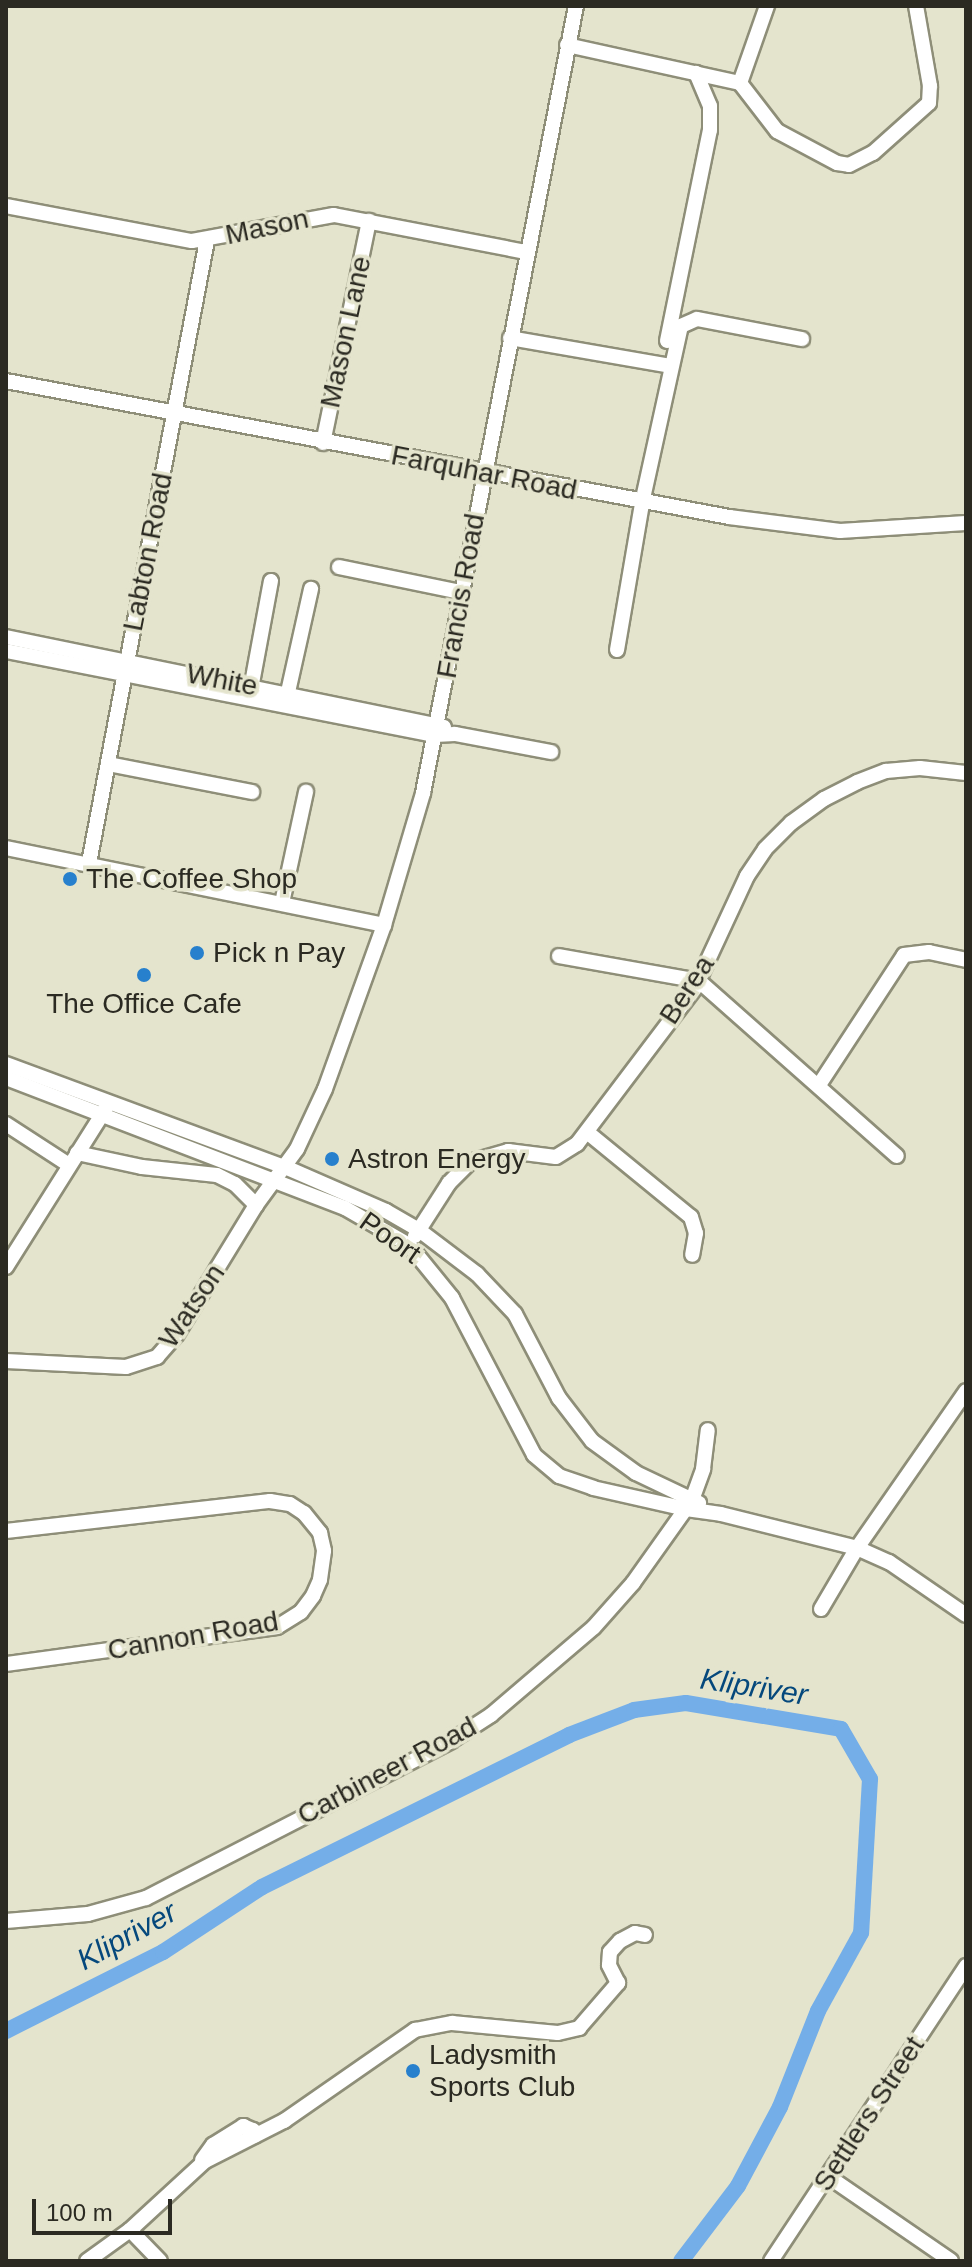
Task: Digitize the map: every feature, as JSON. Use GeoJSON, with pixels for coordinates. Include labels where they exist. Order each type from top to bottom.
{"type":"FeatureCollection","features":[{"type":"Feature","properties":{"kind":"street","name":"Francis Road"},"geometry":{"type":"LineString","coordinates":[[285,1167],[303,1138],[325,1089],[384,925],[418,812],[576,6]]}},
{"type":"Feature","properties":{"kind":"street"},"geometry":{"type":"LineString","coordinates":[[740,83],[767,6]]}},
{"type":"Feature","properties":{"kind":"street"},"geometry":{"type":"LineString","coordinates":[[567,45],[740,83],[771,125],[784,136],[837,163],[856,163],[929,103],[930,86],[916,6]]}},
{"type":"Feature","properties":{"kind":"street"},"geometry":{"type":"LineString","coordinates":[[617,650],[711,124],[708,100],[696,73]]}},
{"type":"Feature","properties":{"kind":"street","name":"Mason"},"geometry":{"type":"LineString","coordinates":[[6,206],[176,239],[207,240],[328,215],[527,252]]}},
{"type":"Feature","properties":{"kind":"street","name":"Mason Lane"},"geometry":{"type":"LineString","coordinates":[[323,443],[369,221]]}},
{"type":"Feature","properties":{"kind":"street","name":"Labton Road"},"geometry":{"type":"LineString","coordinates":[[89,863],[207,240]]}},
{"type":"Feature","properties":{"kind":"street"},"geometry":{"type":"LineString","coordinates":[[667,365],[684,323],[697,319],[802,339]]}},
{"type":"Feature","properties":{"kind":"street"},"geometry":{"type":"LineString","coordinates":[[510,338],[667,365]]}},
{"type":"Feature","properties":{"kind":"street","name":"Farquhar Road"},"geometry":{"type":"LineString","coordinates":[[6,381],[642,503],[840,531],[966,523]]}},
{"type":"Feature","properties":{"kind":"street"},"geometry":{"type":"LineString","coordinates":[[339,567],[461,592]]}},
{"type":"Feature","properties":{"kind":"street"},"geometry":{"type":"LineString","coordinates":[[250,692],[271,581]]}},
{"type":"Feature","properties":{"kind":"street"},"geometry":{"type":"LineString","coordinates":[[286,699],[311,589]]}},
{"type":"Feature","properties":{"kind":"street","name":"White"},"geometry":{"type":"LineString","coordinates":[[6,637],[126,668]]}},
{"type":"Feature","properties":{"kind":"street","name":"White"},"geometry":{"type":"LineString","coordinates":[[6,651],[126,668],[436,729]]}},
{"type":"Feature","properties":{"kind":"street"},"geometry":{"type":"LineString","coordinates":[[436,729],[551,752]]}},
{"type":"Feature","properties":{"kind":"street"},"geometry":{"type":"LineString","coordinates":[[108,764],[252,792]]}},
{"type":"Feature","properties":{"kind":"street","name":"Berea"},"geometry":{"type":"LineString","coordinates":[[409,1245],[449,1183],[470,1162],[508,1151],[556,1157],[571,1149],[587,1132],[699,981],[747,876],[765,849],[798,817],[857,782],[886,771],[920,768],[966,773]]}},
{"type":"Feature","properties":{"kind":"street"},"geometry":{"type":"LineString","coordinates":[[282,903],[306,792]]}},
{"type":"Feature","properties":{"kind":"street"},"geometry":{"type":"LineString","coordinates":[[6,848],[384,925]]}},
{"type":"Feature","properties":{"kind":"street"},"geometry":{"type":"LineString","coordinates":[[819,1085],[904,955],[920,952],[966,960]]}},
{"type":"Feature","properties":{"kind":"street"},"geometry":{"type":"LineString","coordinates":[[559,956],[699,981],[897,1156]]}},
{"type":"Feature","properties":{"kind":"street","name":"Poort"},"geometry":{"type":"LineString","coordinates":[[6,1064],[105,1109],[349,1210],[409,1245],[443,1283],[519,1431],[539,1463],[572,1482],[689,1504],[857,1548],[889,1562],[966,1615]]}},
{"type":"Feature","properties":{"kind":"street","name":"Poort"},"geometry":{"type":"LineString","coordinates":[[6,1078],[285,1167],[378,1207],[419,1230],[477,1274],[515,1314],[559,1398],[592,1441],[636,1473],[689,1504]]}},
{"type":"Feature","properties":{"kind":"street"},"geometry":{"type":"LineString","coordinates":[[6,1267],[105,1109]]}},
{"type":"Feature","properties":{"kind":"street"},"geometry":{"type":"LineString","coordinates":[[6,1124],[73,1159],[217,1175],[235,1184],[256,1205]]}},
{"type":"Feature","properties":{"kind":"street"},"geometry":{"type":"LineString","coordinates":[[587,1132],[691,1217],[696,1233],[692,1255]]}},
{"type":"Feature","properties":{"kind":"street","name":"Watson"},"geometry":{"type":"LineString","coordinates":[[6,1361],[126,1367],[157,1357],[177,1334],[256,1205],[285,1167]]}},
{"type":"Feature","properties":{"kind":"street"},"geometry":{"type":"LineString","coordinates":[[821,1609],[857,1548],[966,1391]]}},
{"type":"Feature","properties":{"kind":"street","name":"Carbineer Road"},"geometry":{"type":"LineString","coordinates":[[6,1921],[88,1914],[146,1898],[460,1735],[509,1701],[609,1612],[689,1504],[703,1469],[708,1430]]}},
{"type":"Feature","properties":{"kind":"street","name":"Cannon Road"},"geometry":{"type":"LineString","coordinates":[[6,1531],[270,1501],[290,1504],[304,1513],[320,1533],[324,1551],[320,1580],[313,1596],[301,1612],[277,1627],[6,1664]]}},
{"type":"Feature","properties":{"kind":"street"},"geometry":{"type":"LineString","coordinates":[[87,2261],[130,2230],[197,2167],[308,2106],[415,2030],[431,2024],[462,2023],[566,2033],[586,2022],[618,1983],[609,1965],[610,1952],[620,1941],[635,1933],[645,1935]]}},
{"type":"Feature","properties":{"kind":"street","name":"Settlers Street"},"geometry":{"type":"LineString","coordinates":[[771,2261],[966,1966]]}},
{"type":"Feature","properties":{"kind":"street"},"geometry":{"type":"LineString","coordinates":[[829,2177],[951,2261]]}},
{"type":"Feature","properties":{"kind":"street"},"geometry":{"type":"LineString","coordinates":[[130,2230],[160,2261]]}},
{"type":"Feature","properties":{"kind":"waterway","name":"Klipriver"},"geometry":{"type":"LineString","coordinates":[[6,2031],[163,1952],[262,1887],[569,1735],[634,1710],[686,1703],[841,1729],[870,1779],[861,1933],[818,2011],[780,2107],[738,2186],[681,2261]]}},
{"type":"Feature","properties":{"kind":"place","name":"The Coffee Shop"},"geometry":{"type":"Point","coordinates":[70,879]}},
{"type":"Feature","properties":{"kind":"place","name":"Pick n Pay"},"geometry":{"type":"Point","coordinates":[197,953]}},
{"type":"Feature","properties":{"kind":"place","name":"The Office Cafe"},"geometry":{"type":"Point","coordinates":[144,975]}},
{"type":"Feature","properties":{"kind":"place","name":"Astron Energy"},"geometry":{"type":"Point","coordinates":[332,1159]}},
{"type":"Feature","properties":{"kind":"place","name":"Ladysmith Sports Club"},"geometry":{"type":"Point","coordinates":[413,2071]}}]}
